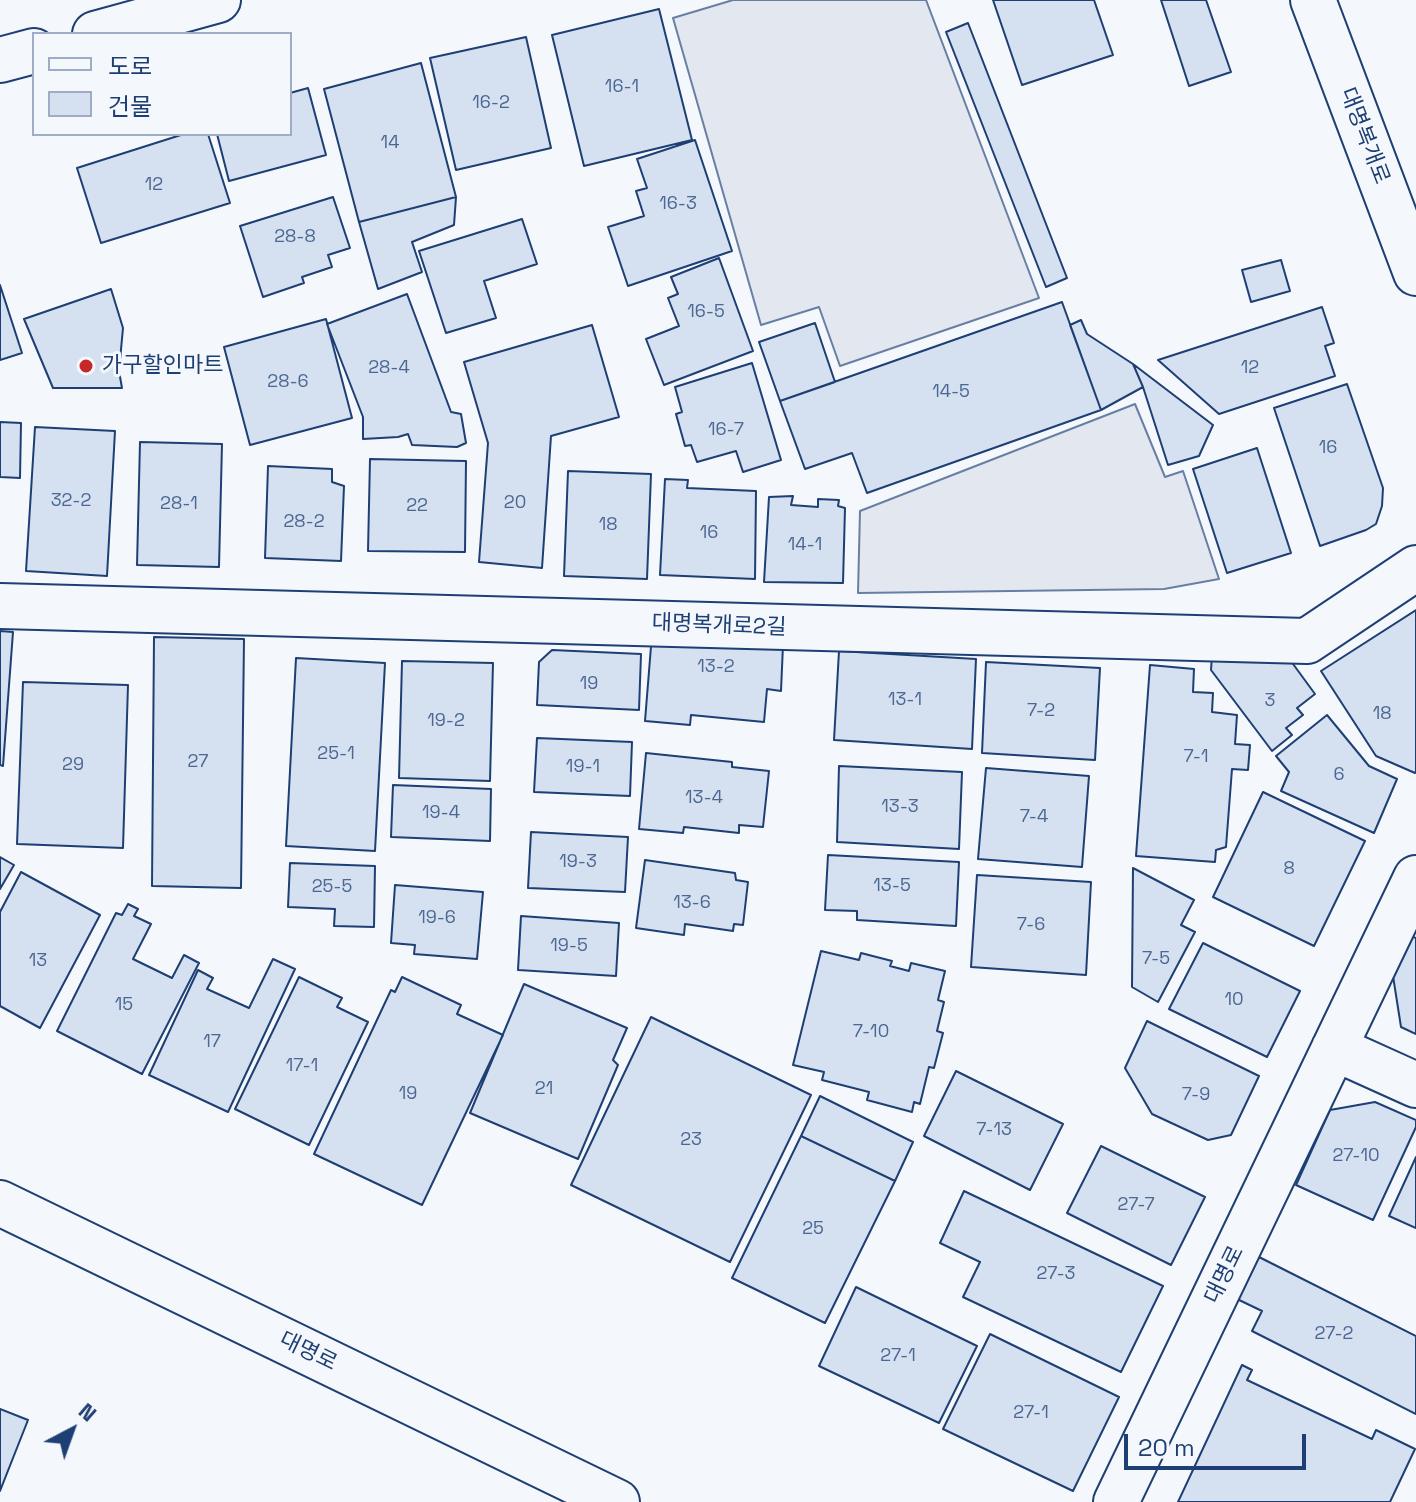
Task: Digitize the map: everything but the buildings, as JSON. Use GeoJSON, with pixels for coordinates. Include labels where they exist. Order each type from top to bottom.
{"type":"FeatureCollection","features":[{"type":"Feature","properties":{"kind":"street"},"geometry":{"type":"LineString","coordinates":[[102,32],[218,0]]}},
{"type":"Feature","properties":{"kind":"street","name":"대명복개로"},"geometry":{"type":"LineString","coordinates":[[1313,0],[1416,273]]}},
{"type":"Feature","properties":{"kind":"street"},"geometry":{"type":"LineString","coordinates":[[0,60],[32,52]]}},
{"type":"Feature","properties":{"kind":"street","name":"대명복개로2길"},"geometry":{"type":"LineString","coordinates":[[0,606],[1307,641],[1416,568]]}},
{"type":"Feature","properties":{"kind":"street","name":"대명로"},"geometry":{"type":"LineString","coordinates":[[1116,1502],[1416,878]]}},
{"type":"Feature","properties":{"kind":"street"},"geometry":{"type":"LineString","coordinates":[[1334,1048],[1416,1085]]}},
{"type":"Feature","properties":{"kind":"street","name":"대명로"},"geometry":{"type":"LineString","coordinates":[[0,1203],[617,1502]]}},
{"type":"Feature","properties":{"kind":"shaded area"},"geometry":{"type":"Polygon","coordinates":[[[733,0],[926,0],[1039,298],[840,366],[819,307],[761,325],[673,18],[733,0]]]}},
{"type":"Feature","properties":{"kind":"shaded area"},"geometry":{"type":"Polygon","coordinates":[[[1135,404],[1165,477],[1183,471],[1219,579],[1164,589],[858,593],[860,511],[1135,404]]]}},
{"type":"Feature","properties":{"kind":"place","name":"가구할인마트"},"geometry":{"type":"Point","coordinates":[86,366]}}]}
